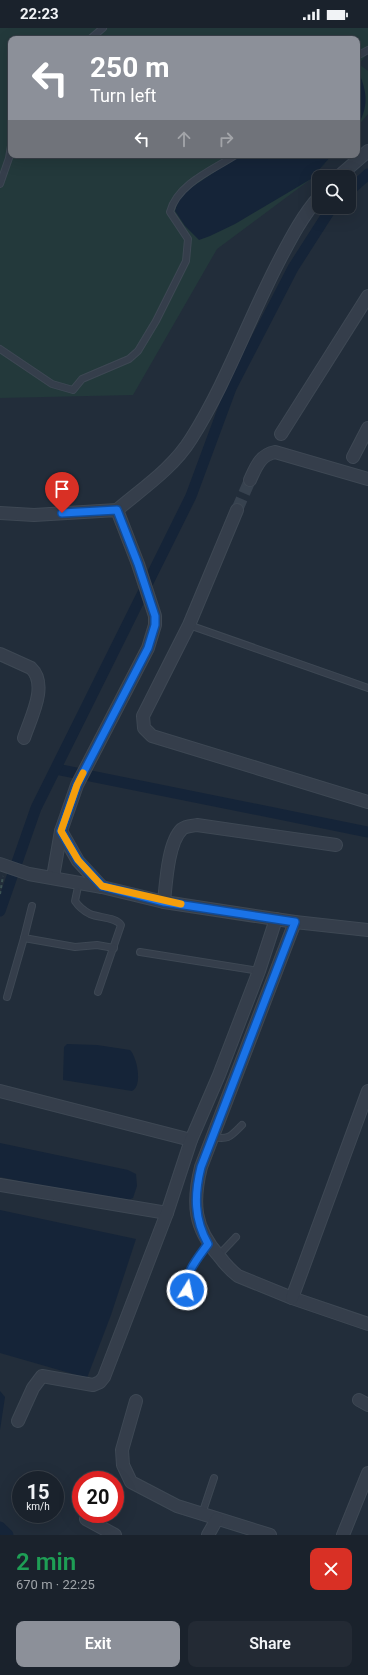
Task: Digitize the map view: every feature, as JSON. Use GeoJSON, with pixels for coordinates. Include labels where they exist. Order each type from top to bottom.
{"type":"FeatureCollection","features":[{"type":"Feature","properties":{"kind":"street"},"geometry":{"type":"LineString","coordinates":[[360,158],[368,151]]}},
{"type":"Feature","properties":{"kind":"street"},"geometry":{"type":"LineString","coordinates":[[346,170],[360,158]]}},
{"type":"Feature","properties":{"kind":"street"},"geometry":{"type":"LineString","coordinates":[[0,514],[34,515],[117,510],[172,463],[190,440],[230,364],[274,271],[312,207]]}},
{"type":"Feature","properties":{"kind":"street"},"geometry":{"type":"LineString","coordinates":[[281,434],[364,311],[368,296]]}},
{"type":"Feature","properties":{"kind":"street"},"geometry":{"type":"LineString","coordinates":[[353,457],[368,428]]}},
{"type":"Feature","properties":{"kind":"street"},"geometry":{"type":"LineString","coordinates":[[250,480],[261,458],[275,452],[368,480]]}},
{"type":"Feature","properties":{"kind":"street"},"geometry":{"type":"LineString","coordinates":[[53,878],[61,831],[77,785],[148,648],[155,625],[155,616],[138,564],[117,510]]}},
{"type":"Feature","properties":{"kind":"street"},"geometry":{"type":"LineString","coordinates":[[237,510],[189,625],[143,716],[144,728],[152,736],[354,799],[368,802]]}},
{"type":"Feature","properties":{"kind":"street"},"geometry":{"type":"LineString","coordinates":[[0,654],[35,671],[39,687],[38,697],[24,738]]}},
{"type":"Feature","properties":{"kind":"street"},"geometry":{"type":"LineString","coordinates":[[164,902],[170,858],[177,835],[186,827],[197,824],[336,845]]}},
{"type":"Feature","properties":{"kind":"street"},"geometry":{"type":"LineString","coordinates":[[61,831],[78,860],[102,886]]}},
{"type":"Feature","properties":{"kind":"street"},"geometry":{"type":"LineString","coordinates":[[2,865],[29,874],[102,886],[164,902],[295,922],[368,930]]}},
{"type":"Feature","properties":{"kind":"street"},"geometry":{"type":"LineString","coordinates":[[18,1421],[33,1388],[42,1376],[93,1385],[100,1382],[131,1308],[167,1213],[191,1140],[219,1075],[259,971],[276,919]]}},
{"type":"Feature","properties":{"kind":"street"},"geometry":{"type":"LineString","coordinates":[[295,922],[201,1167],[196,1187],[198,1220],[208,1244],[231,1271],[238,1276],[292,1298],[368,1324]]}},
{"type":"Feature","properties":{"kind":"street"},"geometry":{"type":"LineString","coordinates":[[0,1091],[191,1140]]}},
{"type":"Feature","properties":{"kind":"street"},"geometry":{"type":"LineString","coordinates":[[292,1298],[368,1091]]}},
{"type":"Feature","properties":{"kind":"street"},"geometry":{"type":"LineString","coordinates":[[0,1185],[167,1213]]}},
{"type":"Feature","properties":{"kind":"street"},"geometry":{"type":"LineString","coordinates":[[136,1401],[122,1450],[123,1465],[130,1482],[170,1503],[216,1519],[270,1535]]}},
{"type":"Feature","properties":{"kind":"street"},"geometry":{"type":"LineString","coordinates":[[343,1535],[368,1474]]}},
{"type":"Feature","properties":{"kind":"street"},"geometry":{"type":"LineString","coordinates":[[208,1535],[216,1519]]}},
{"type":"Feature","properties":{"kind":"street"},"geometry":{"type":"LineString","coordinates":[[93,1523],[115,1535]]}},
{"type":"Feature","properties":{"kind":"lane"},"geometry":{"type":"LineString","coordinates":[[94,36],[103,28]]}},
{"type":"Feature","properties":{"kind":"lane"},"geometry":{"type":"LineString","coordinates":[[0,184],[9,158]]}},
{"type":"Feature","properties":{"kind":"lane"},"geometry":{"type":"LineString","coordinates":[[0,349],[52,384],[73,390],[82,379],[129,359],[138,351],[156,321],[186,261],[188,239],[170,212],[173,202],[190,185],[231,158]]}},
{"type":"Feature","properties":{"kind":"lane"},"geometry":{"type":"LineString","coordinates":[[189,625],[368,688]]}},
{"type":"Feature","properties":{"kind":"lane"},"geometry":{"type":"LineString","coordinates":[[79,882],[75,901],[78,905],[92,915],[116,921],[121,925],[98,992]]}},
{"type":"Feature","properties":{"kind":"lane"},"geometry":{"type":"LineString","coordinates":[[7,997],[32,906]]}},
{"type":"Feature","properties":{"kind":"lane"},"geometry":{"type":"LineString","coordinates":[[24,938],[75,947],[97,945],[114,948]]}},
{"type":"Feature","properties":{"kind":"lane"},"geometry":{"type":"LineString","coordinates":[[140,952],[259,971]]}},
{"type":"Feature","properties":{"kind":"lane"},"geometry":{"type":"LineString","coordinates":[[212,1137],[230,1137],[242,1125]]}},
{"type":"Feature","properties":{"kind":"lane"},"geometry":{"type":"LineString","coordinates":[[218,1256],[236,1237]]}},
{"type":"Feature","properties":{"kind":"lane"},"geometry":{"type":"LineString","coordinates":[[188,1295],[186,1281],[195,1261],[208,1244]]}},
{"type":"Feature","properties":{"kind":"lane"},"geometry":{"type":"LineString","coordinates":[[202,1514],[214,1478]]}},
{"type":"Feature","properties":{"kind":"path"},"geometry":{"type":"LineString","coordinates":[[0,894],[2,865]]}},
{"type":"Feature","properties":{"kind":"green space"},"geometry":{"type":"Polygon","coordinates":[[[0,28],[368,28],[368,53],[360,63],[360,36],[8,36],[8,158],[329,158],[319,170],[312,170],[311,179],[217,249],[133,395],[0,398],[0,28]]]}},
{"type":"Feature","properties":{"kind":"green space"},"geometry":{"type":"Polygon","coordinates":[[[360,65],[368,71],[368,114],[360,123],[360,65]]]}},
{"type":"Feature","properties":{"kind":"water"},"geometry":{"type":"Polygon","coordinates":[[[360,76],[366,101],[360,122],[360,76]]]}},
{"type":"Feature","properties":{"kind":"water"},"geometry":{"type":"Polygon","coordinates":[[[236,158],[329,158],[319,170],[312,170],[311,179],[235,224],[199,240],[185,226],[175,211],[180,195],[236,158]]]}},
{"type":"Feature","properties":{"kind":"water"},"geometry":{"type":"Polygon","coordinates":[[[67,1044],[97,1045],[130,1050],[135,1059],[138,1071],[138,1078],[135,1088],[132,1091],[63,1080],[64,1047],[67,1044]]]}},
{"type":"Feature","properties":{"kind":"water"},"geometry":{"type":"Polygon","coordinates":[[[0,1143],[128,1170],[136,1174],[137,1186],[133,1198],[124,1202],[0,1177],[0,1143]]]}},
{"type":"Feature","properties":{"kind":"water"},"geometry":{"type":"Polygon","coordinates":[[[0,1210],[136,1239],[111,1315],[87,1378],[0,1353],[0,1210]]]}},
{"type":"Feature","properties":{"kind":"water"},"geometry":{"type":"Polygon","coordinates":[[[0,1391],[5,1397],[0,1430],[0,1391]]]}},
{"type":"Feature","properties":{"kind":"waterway"},"geometry":{"type":"LineString","coordinates":[[356,185],[368,174]]}},
{"type":"Feature","properties":{"kind":"waterway"},"geometry":{"type":"LineString","coordinates":[[0,911],[36,808],[191,496],[231,388],[293,268],[328,214]]}},
{"type":"Feature","properties":{"kind":"waterway"},"geometry":{"type":"LineString","coordinates":[[56,769],[368,832]]}},
{"type":"Feature","properties":{"kind":"waterway"},"geometry":{"type":"LineString","coordinates":[[0,1527],[8,1535]]}},
{"type":"Feature","properties":{"kind":"tunnel"},"geometry":{"type":"LineString","coordinates":[[237,510],[250,480]]}},
{"type":"Feature","properties":{"kind":"slow traffic"},"geometry":{"type":"LineString","coordinates":[[83,773],[77,785],[61,831],[70,849],[78,860],[89,874],[102,886],[164,902],[181,904]]}},
{"type":"Feature","properties":{"kind":"route"},"geometry":{"type":"LineString","coordinates":[[62,513],[117,510],[138,564],[155,616],[155,625],[148,648],[77,785],[61,831],[70,849],[89,874],[102,886],[164,902],[295,922],[201,1167],[196,1187],[196,1204],[198,1220],[208,1244],[190,1270],[186,1281],[187,1290]]}}]}
